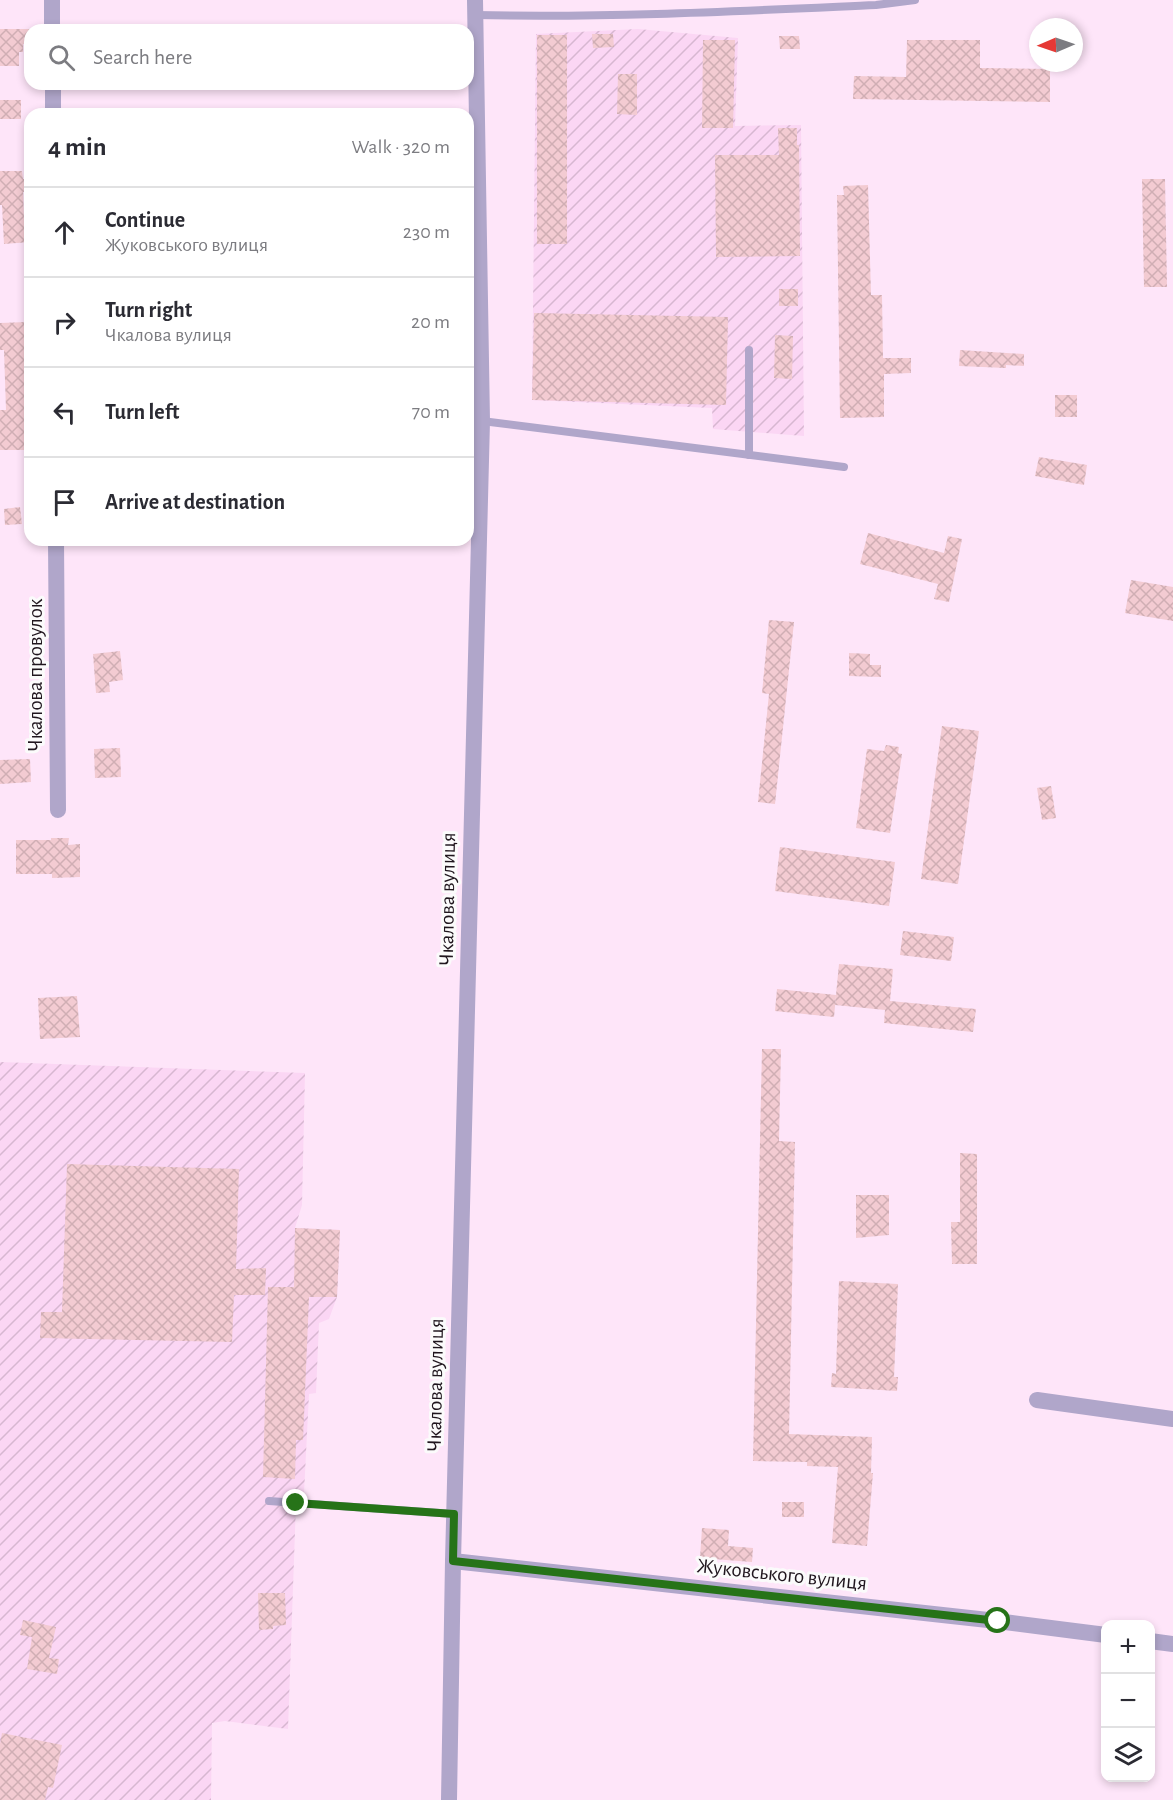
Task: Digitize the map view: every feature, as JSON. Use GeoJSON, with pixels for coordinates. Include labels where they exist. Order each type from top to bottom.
{"type":"FeatureCollection","features":[{"type":"Feature","properties":{"kind":"street"},"geometry":{"type":"LineString","coordinates":[[52,0],[52,24]]}},
{"type":"Feature","properties":{"kind":"street","name":"Чкалова вулиця"},"geometry":{"type":"LineString","coordinates":[[449,1800],[454,1514],[482,421],[475,8]]}},
{"type":"Feature","properties":{"kind":"street"},"geometry":{"type":"LineString","coordinates":[[53,90],[53,108]]}},
{"type":"Feature","properties":{"kind":"street","name":"Чкалова провулок"},"geometry":{"type":"LineString","coordinates":[[56,546],[58,810]]}},
{"type":"Feature","properties":{"kind":"street"},"geometry":{"type":"LineString","coordinates":[[1037,1400],[1173,1419]]}},
{"type":"Feature","properties":{"kind":"street","name":"Жуковського вулиця"},"geometry":{"type":"LineString","coordinates":[[453,1561],[1101,1634]]}},
{"type":"Feature","properties":{"kind":"street"},"geometry":{"type":"LineString","coordinates":[[1155,1642],[1173,1644]]}},
{"type":"Feature","properties":{"kind":"lane"},"geometry":{"type":"LineString","coordinates":[[475,8],[566,17],[629,16],[876,5],[915,0]]}},
{"type":"Feature","properties":{"kind":"lane"},"geometry":{"type":"LineString","coordinates":[[748,455],[749,350]]}},
{"type":"Feature","properties":{"kind":"lane"},"geometry":{"type":"LineString","coordinates":[[482,421],[844,467]]}},
{"type":"Feature","properties":{"kind":"lane"},"geometry":{"type":"LineString","coordinates":[[269,1501],[454,1514]]}},
{"type":"Feature","properties":{"kind":"shaded area"},"geometry":{"type":"Polygon","coordinates":[[[638,29],[738,38],[735,126],[801,125],[804,436],[713,429],[712,408],[532,400],[536,34],[638,29]]]}},
{"type":"Feature","properties":{"kind":"shaded area"},"geometry":{"type":"Polygon","coordinates":[[[0,1062],[305,1073],[302,1205],[295,1228],[340,1230],[337,1297],[329,1319],[319,1323],[316,1393],[309,1394],[304,1493],[296,1503],[288,1729],[225,1721],[212,1723],[211,1800],[0,1800],[0,1062]]]}},
{"type":"Feature","properties":{"kind":"building"},"geometry":{"type":"Polygon","coordinates":[[[0,29],[24,29],[23,52],[19,52],[19,66],[0,66],[0,29]]]}},
{"type":"Feature","properties":{"kind":"building"},"geometry":{"type":"Polygon","coordinates":[[[592,34],[613,34],[614,47],[593,48],[592,34]]]}},
{"type":"Feature","properties":{"kind":"building"},"geometry":{"type":"Polygon","coordinates":[[[537,35],[567,35],[567,244],[537,244],[537,35]]]}},
{"type":"Feature","properties":{"kind":"building"},"geometry":{"type":"Polygon","coordinates":[[[779,36],[799,36],[800,49],[780,49],[779,36]]]}},
{"type":"Feature","properties":{"kind":"building"},"geometry":{"type":"Polygon","coordinates":[[[703,40],[735,40],[733,128],[702,128],[703,40]]]}},
{"type":"Feature","properties":{"kind":"building"},"geometry":{"type":"Polygon","coordinates":[[[907,40],[980,40],[980,68],[1029,69],[1029,72],[1050,72],[1050,102],[853,99],[854,76],[906,77],[907,40]]]}},
{"type":"Feature","properties":{"kind":"building"},"geometry":{"type":"Polygon","coordinates":[[[618,74],[637,74],[637,115],[617,114],[618,74]]]}},
{"type":"Feature","properties":{"kind":"building"},"geometry":{"type":"Polygon","coordinates":[[[0,100],[21,100],[21,119],[0,119],[0,100]]]}},
{"type":"Feature","properties":{"kind":"building"},"geometry":{"type":"Polygon","coordinates":[[[778,128],[797,128],[800,256],[716,257],[715,155],[779,155],[778,128]]]}},
{"type":"Feature","properties":{"kind":"building"},"geometry":{"type":"Polygon","coordinates":[[[0,171],[22,171],[24,242],[4,244],[2,205],[0,205],[0,171]]]}},
{"type":"Feature","properties":{"kind":"building"},"geometry":{"type":"Polygon","coordinates":[[[1142,179],[1165,179],[1167,287],[1144,287],[1142,179]]]}},
{"type":"Feature","properties":{"kind":"building"},"geometry":{"type":"Polygon","coordinates":[[[868,185],[871,295],[882,295],[883,358],[911,358],[911,373],[884,374],[884,417],[840,418],[837,195],[844,195],[843,186],[868,185]]]}},
{"type":"Feature","properties":{"kind":"building"},"geometry":{"type":"Polygon","coordinates":[[[779,289],[798,289],[798,306],[779,306],[779,289]]]}},
{"type":"Feature","properties":{"kind":"building"},"geometry":{"type":"Polygon","coordinates":[[[534,313],[728,317],[726,405],[532,400],[534,313]]]}},
{"type":"Feature","properties":{"kind":"building"},"geometry":{"type":"Polygon","coordinates":[[[24,322],[24,450],[0,450],[0,410],[6,410],[4,350],[0,350],[0,323],[24,322]]]}},
{"type":"Feature","properties":{"kind":"building"},"geometry":{"type":"Polygon","coordinates":[[[775,335],[793,336],[792,379],[774,378],[775,335]]]}},
{"type":"Feature","properties":{"kind":"building"},"geometry":{"type":"Polygon","coordinates":[[[960,350],[1024,354],[1024,366],[1006,365],[1006,368],[959,366],[960,350]]]}},
{"type":"Feature","properties":{"kind":"building"},"geometry":{"type":"Polygon","coordinates":[[[1055,395],[1077,395],[1077,417],[1055,417],[1055,395]]]}},
{"type":"Feature","properties":{"kind":"building"},"geometry":{"type":"Polygon","coordinates":[[[1039,457],[1087,465],[1084,485],[1035,476],[1039,457]]]}},
{"type":"Feature","properties":{"kind":"building"},"geometry":{"type":"Polygon","coordinates":[[[20,507],[22,524],[5,525],[4,509],[20,507]]]}},
{"type":"Feature","properties":{"kind":"building"},"geometry":{"type":"Polygon","coordinates":[[[868,533],[944,553],[948,536],[962,539],[949,602],[934,599],[938,584],[860,564],[868,533]]]}},
{"type":"Feature","properties":{"kind":"building"},"geometry":{"type":"Polygon","coordinates":[[[1131,580],[1173,587],[1173,621],[1125,613],[1131,580]]]}},
{"type":"Feature","properties":{"kind":"building"},"geometry":{"type":"Polygon","coordinates":[[[769,620],[794,622],[775,804],[758,802],[769,694],[762,693],[769,620]]]}},
{"type":"Feature","properties":{"kind":"building"},"geometry":{"type":"Polygon","coordinates":[[[120,651],[123,680],[109,682],[110,692],[96,693],[93,654],[120,651]]]}},
{"type":"Feature","properties":{"kind":"building"},"geometry":{"type":"Polygon","coordinates":[[[849,653],[870,654],[870,665],[881,665],[881,677],[849,676],[849,653]]]}},
{"type":"Feature","properties":{"kind":"building"},"geometry":{"type":"Polygon","coordinates":[[[942,726],[979,731],[958,884],[921,879],[942,726]]]}},
{"type":"Feature","properties":{"kind":"building"},"geometry":{"type":"Polygon","coordinates":[[[886,745],[899,747],[898,753],[902,754],[890,833],[856,828],[867,749],[884,751],[886,745]]]}},
{"type":"Feature","properties":{"kind":"building"},"geometry":{"type":"Polygon","coordinates":[[[120,748],[121,777],[95,778],[94,749],[120,748]]]}},
{"type":"Feature","properties":{"kind":"building"},"geometry":{"type":"Polygon","coordinates":[[[30,759],[31,782],[0,784],[0,760],[30,759]]]}},
{"type":"Feature","properties":{"kind":"building"},"geometry":{"type":"Polygon","coordinates":[[[1051,786],[1056,818],[1042,820],[1037,788],[1051,786]]]}},
{"type":"Feature","properties":{"kind":"building"},"geometry":{"type":"Polygon","coordinates":[[[51,838],[69,838],[68,845],[80,844],[80,877],[52,878],[52,874],[16,874],[16,840],[51,840],[51,838]]]}},
{"type":"Feature","properties":{"kind":"building"},"geometry":{"type":"Polygon","coordinates":[[[780,847],[895,862],[889,906],[775,891],[780,847]]]}},
{"type":"Feature","properties":{"kind":"building"},"geometry":{"type":"Polygon","coordinates":[[[903,931],[954,937],[951,961],[900,955],[903,931]]]}},
{"type":"Feature","properties":{"kind":"building"},"geometry":{"type":"Polygon","coordinates":[[[839,964],[893,969],[890,1001],[976,1009],[973,1032],[884,1023],[885,1010],[835,1005],[839,964]]]}},
{"type":"Feature","properties":{"kind":"building"},"geometry":{"type":"Polygon","coordinates":[[[777,989],[836,995],[834,1017],[775,1011],[777,989]]]}},
{"type":"Feature","properties":{"kind":"building"},"geometry":{"type":"Polygon","coordinates":[[[77,996],[80,1037],[40,1039],[38,998],[77,996]]]}},
{"type":"Feature","properties":{"kind":"building"},"geometry":{"type":"Polygon","coordinates":[[[762,1049],[781,1049],[779,1141],[795,1142],[789,1434],[872,1437],[871,1473],[873,1473],[867,1546],[832,1543],[838,1467],[807,1466],[807,1462],[753,1461],[762,1049]]]}},
{"type":"Feature","properties":{"kind":"building"},"geometry":{"type":"Polygon","coordinates":[[[960,1153],[977,1154],[977,1264],[952,1264],[951,1222],[960,1222],[960,1153]]]}},
{"type":"Feature","properties":{"kind":"building"},"geometry":{"type":"Polygon","coordinates":[[[67,1164],[239,1169],[236,1269],[266,1268],[265,1295],[234,1295],[232,1342],[40,1338],[41,1312],[62,1312],[67,1164]]]}},
{"type":"Feature","properties":{"kind":"building"},"geometry":{"type":"Polygon","coordinates":[[[856,1195],[889,1195],[889,1235],[856,1238],[856,1195]]]}},
{"type":"Feature","properties":{"kind":"building"},"geometry":{"type":"Polygon","coordinates":[[[295,1228],[340,1230],[337,1297],[309,1297],[303,1440],[296,1440],[295,1479],[263,1477],[268,1287],[294,1287],[295,1228]]]}},
{"type":"Feature","properties":{"kind":"building"},"geometry":{"type":"Polygon","coordinates":[[[839,1281],[898,1284],[894,1377],[898,1377],[897,1391],[831,1387],[832,1373],[836,1374],[839,1281]]]}},
{"type":"Feature","properties":{"kind":"building"},"geometry":{"type":"Polygon","coordinates":[[[782,1502],[804,1502],[804,1517],[782,1517],[782,1502]]]}},
{"type":"Feature","properties":{"kind":"building"},"geometry":{"type":"Polygon","coordinates":[[[702,1528],[729,1530],[728,1546],[753,1548],[752,1562],[700,1558],[702,1528]]]}},
{"type":"Feature","properties":{"kind":"building"},"geometry":{"type":"Polygon","coordinates":[[[258,1593],[285,1593],[286,1625],[259,1630],[258,1593]]]}},
{"type":"Feature","properties":{"kind":"building"},"geometry":{"type":"Polygon","coordinates":[[[23,1620],[56,1627],[49,1658],[59,1659],[57,1674],[27,1669],[32,1637],[20,1635],[23,1620]]]}},
{"type":"Feature","properties":{"kind":"building"},"geometry":{"type":"Polygon","coordinates":[[[2,1733],[62,1745],[53,1788],[48,1787],[45,1800],[0,1800],[2,1733]]]}},
{"type":"Feature","properties":{"kind":"route"},"geometry":{"type":"LineString","coordinates":[[296,1503],[454,1514],[453,1561],[998,1621]]}}]}
